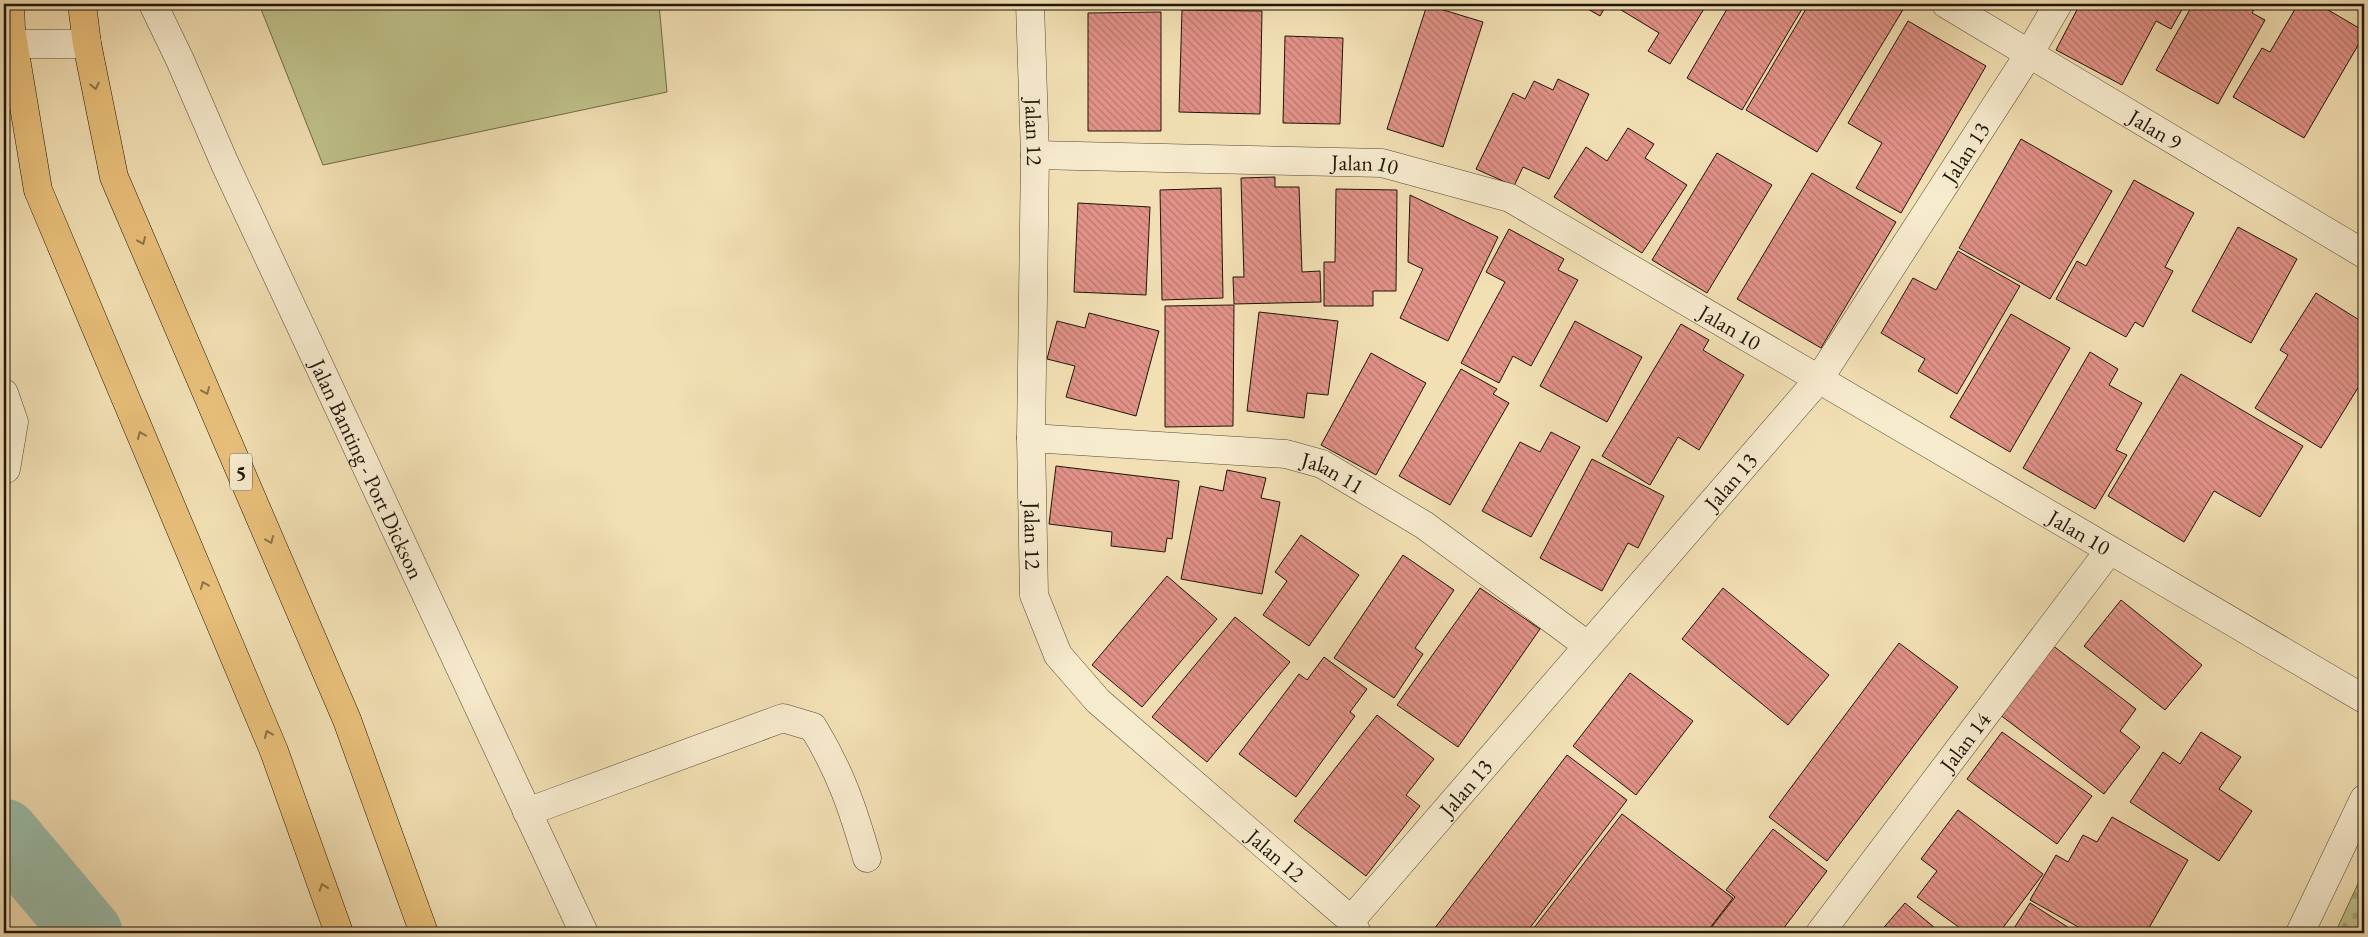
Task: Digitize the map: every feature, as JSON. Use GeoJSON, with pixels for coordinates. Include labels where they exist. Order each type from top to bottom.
{"type":"FeatureCollection","features":[{"type":"Feature","properties":{"kind":"main road"},"geometry":{"type":"LineString","coordinates":[[10,4],[11,29],[9,44],[38,190],[274,751],[339,933]]}},
{"type":"Feature","properties":{"kind":"main road","name":"5"},"geometry":{"type":"LineString","coordinates":[[82,4],[87,44],[114,177],[347,720],[424,933]]}},
{"type":"Feature","properties":{"kind":"street","name":"Jalan Banting - Port Dickson"},"geometry":{"type":"LineString","coordinates":[[153,4],[180,60],[225,164],[584,933]]}},
{"type":"Feature","properties":{"kind":"street","name":"Jalan 12"},"geometry":{"type":"LineString","coordinates":[[1030,4],[1035,154],[1030,438],[1034,595],[1058,654],[1098,701],[1354,927]]}},
{"type":"Feature","properties":{"kind":"street","name":"Jalan 9"},"geometry":{"type":"LineString","coordinates":[[1946,4],[2364,254]]}},
{"type":"Feature","properties":{"kind":"street","name":"Jalan 13"},"geometry":{"type":"LineString","coordinates":[[1354,927],[1587,646],[1819,379],[2029,54],[2058,4]]}},
{"type":"Feature","properties":{"kind":"street"},"geometry":{"type":"LineString","coordinates":[[9,44],[87,44]]}},
{"type":"Feature","properties":{"kind":"street","name":"Jalan 10"},"geometry":{"type":"LineString","coordinates":[[1035,154],[1382,163],[1510,198],[2364,699]]}},
{"type":"Feature","properties":{"kind":"street"},"geometry":{"type":"LineString","coordinates":[[4,393],[14,422],[6,469],[4,469]]}},
{"type":"Feature","properties":{"kind":"street","name":"Jalan 11"},"geometry":{"type":"LineString","coordinates":[[1030,438],[1286,454],[1322,464],[1424,525],[1587,646]]}},
{"type":"Feature","properties":{"kind":"street","name":"Jalan 14"},"geometry":{"type":"LineString","coordinates":[[1820,933],[2109,551]]}},
{"type":"Feature","properties":{"kind":"street"},"geometry":{"type":"LineString","coordinates":[[527,812],[783,718],[813,728],[831,757],[852,806],[867,858]]}},
{"type":"Feature","properties":{"kind":"street"},"geometry":{"type":"LineString","coordinates":[[2300,933],[2364,799]]}},
{"type":"Feature","properties":{"kind":"green space"},"geometry":{"type":"Polygon","coordinates":[[[259,4],[659,4],[667,92],[323,165],[259,4]]]}},
{"type":"Feature","properties":{"kind":"green space"},"geometry":{"type":"Polygon","coordinates":[[[2364,871],[2364,933],[2335,933],[2364,871]]]}},
{"type":"Feature","properties":{"kind":"building"},"geometry":{"type":"Polygon","coordinates":[[[1579,4],[1607,4],[1600,16],[1579,4]]]}},
{"type":"Feature","properties":{"kind":"building"},"geometry":{"type":"Polygon","coordinates":[[[1614,4],[1707,4],[1670,64],[1648,51],[1659,33],[1614,4]]]}},
{"type":"Feature","properties":{"kind":"building"},"geometry":{"type":"Polygon","coordinates":[[[1719,4],[1805,4],[1742,110],[1687,78],[1727,9],[1719,4]]]}},
{"type":"Feature","properties":{"kind":"building"},"geometry":{"type":"Polygon","coordinates":[[[1809,4],[1897,4],[1904,8],[1817,152],[1746,110],[1809,4]]]}},
{"type":"Feature","properties":{"kind":"building"},"geometry":{"type":"Polygon","coordinates":[[[2080,4],[2185,4],[2171,29],[2156,21],[2122,85],[2056,50],[2080,4]]]}},
{"type":"Feature","properties":{"kind":"building"},"geometry":{"type":"Polygon","coordinates":[[[2193,4],[2257,4],[2252,13],[2265,20],[2218,104],[2156,70],[2193,4]]]}},
{"type":"Feature","properties":{"kind":"building"},"geometry":{"type":"Polygon","coordinates":[[[2298,4],[2318,4],[2364,31],[2364,35],[2304,138],[2233,97],[2262,48],[2270,52],[2298,4]]]}},
{"type":"Feature","properties":{"kind":"building"},"geometry":{"type":"Polygon","coordinates":[[[1427,5],[1483,22],[1443,147],[1387,129],[1427,5]]]}},
{"type":"Feature","properties":{"kind":"building"},"geometry":{"type":"Polygon","coordinates":[[[1182,10],[1262,11],[1260,114],[1179,112],[1182,10]]]}},
{"type":"Feature","properties":{"kind":"building"},"geometry":{"type":"Polygon","coordinates":[[[1161,12],[1161,131],[1088,131],[1088,13],[1161,12]]]}},
{"type":"Feature","properties":{"kind":"building"},"geometry":{"type":"Polygon","coordinates":[[[1908,21],[1986,66],[1901,213],[1856,188],[1882,143],[1848,123],[1908,21]]]}},
{"type":"Feature","properties":{"kind":"building"},"geometry":{"type":"Polygon","coordinates":[[[1285,36],[1343,38],[1340,124],[1283,123],[1285,36]]]}},
{"type":"Feature","properties":{"kind":"building"},"geometry":{"type":"Polygon","coordinates":[[[1558,79],[1589,94],[1549,179],[1523,167],[1514,186],[1476,169],[1513,93],[1525,99],[1534,81],[1553,90],[1558,79]]]}},
{"type":"Feature","properties":{"kind":"building"},"geometry":{"type":"Polygon","coordinates":[[[1628,128],[1654,144],[1645,158],[1687,185],[1642,253],[1554,197],[1586,147],[1607,161],[1628,128]]]}},
{"type":"Feature","properties":{"kind":"building"},"geometry":{"type":"Polygon","coordinates":[[[2021,139],[2112,191],[2050,299],[1959,248],[2021,139]]]}},
{"type":"Feature","properties":{"kind":"building"},"geometry":{"type":"Polygon","coordinates":[[[1717,153],[1772,185],[1707,293],[1652,260],[1717,153]]]}},
{"type":"Feature","properties":{"kind":"building"},"geometry":{"type":"Polygon","coordinates":[[[1812,173],[1896,222],[1821,348],[1737,299],[1812,173]]]}},
{"type":"Feature","properties":{"kind":"building"},"geometry":{"type":"Polygon","coordinates":[[[1275,177],[1275,187],[1299,187],[1302,272],[1320,271],[1321,302],[1234,304],[1233,277],[1244,277],[1241,178],[1275,177]]]}},
{"type":"Feature","properties":{"kind":"building"},"geometry":{"type":"Polygon","coordinates":[[[2134,180],[2194,213],[2165,267],[2173,271],[2143,327],[2135,322],[2126,337],[2056,299],[2077,261],[2086,266],[2134,180]]]}},
{"type":"Feature","properties":{"kind":"building"},"geometry":{"type":"Polygon","coordinates":[[[1221,188],[1223,298],[1162,300],[1160,190],[1221,188]]]}},
{"type":"Feature","properties":{"kind":"building"},"geometry":{"type":"Polygon","coordinates":[[[1336,189],[1397,190],[1396,291],[1373,291],[1373,306],[1324,306],[1324,262],[1335,262],[1336,189]]]}},
{"type":"Feature","properties":{"kind":"building"},"geometry":{"type":"Polygon","coordinates":[[[1410,195],[1498,237],[1448,341],[1400,318],[1423,269],[1408,262],[1410,195]]]}},
{"type":"Feature","properties":{"kind":"building"},"geometry":{"type":"Polygon","coordinates":[[[1078,203],[1150,207],[1146,295],[1074,292],[1078,203]]]}},
{"type":"Feature","properties":{"kind":"building"},"geometry":{"type":"Polygon","coordinates":[[[2238,227],[2297,259],[2251,343],[2192,311],[2238,227]]]}},
{"type":"Feature","properties":{"kind":"building"},"geometry":{"type":"Polygon","coordinates":[[[1509,229],[1564,259],[1558,270],[1578,280],[1531,366],[1513,356],[1499,383],[1461,363],[1505,282],[1486,272],[1509,229]]]}},
{"type":"Feature","properties":{"kind":"building"},"geometry":{"type":"Polygon","coordinates":[[[1958,251],[2020,286],[1957,394],[1918,371],[1925,359],[1881,333],[1913,278],[1936,290],[1958,251]]]}},
{"type":"Feature","properties":{"kind":"building"},"geometry":{"type":"Polygon","coordinates":[[[2316,293],[2364,323],[2364,378],[2321,448],[2255,408],[2288,355],[2280,350],[2316,293]]]}},
{"type":"Feature","properties":{"kind":"building"},"geometry":{"type":"Polygon","coordinates":[[[1234,305],[1233,426],[1165,427],[1165,306],[1234,305]]]}},
{"type":"Feature","properties":{"kind":"building"},"geometry":{"type":"Polygon","coordinates":[[[1259,312],[1338,321],[1328,395],[1307,393],[1304,418],[1247,411],[1259,312]]]}},
{"type":"Feature","properties":{"kind":"building"},"geometry":{"type":"Polygon","coordinates":[[[1089,313],[1159,331],[1136,416],[1066,397],[1075,366],[1047,359],[1057,321],[1085,328],[1089,313]]]}},
{"type":"Feature","properties":{"kind":"building"},"geometry":{"type":"Polygon","coordinates":[[[2011,314],[2070,348],[2010,452],[1950,417],[2011,314]]]}},
{"type":"Feature","properties":{"kind":"building"},"geometry":{"type":"Polygon","coordinates":[[[1575,321],[1642,357],[1607,422],[1540,386],[1575,321]]]}},
{"type":"Feature","properties":{"kind":"building"},"geometry":{"type":"Polygon","coordinates":[[[1681,324],[1709,340],[1703,350],[1744,375],[1699,450],[1678,437],[1650,485],[1602,456],[1681,324]]]}},
{"type":"Feature","properties":{"kind":"building"},"geometry":{"type":"Polygon","coordinates":[[[2090,352],[2118,369],[2109,385],[2142,403],[2116,450],[2127,455],[2095,509],[2023,468],[2090,352]]]}},
{"type":"Feature","properties":{"kind":"building"},"geometry":{"type":"Polygon","coordinates":[[[1371,353],[1426,383],[1376,475],[1321,445],[1371,353]]]}},
{"type":"Feature","properties":{"kind":"building"},"geometry":{"type":"Polygon","coordinates":[[[1461,369],[1497,389],[1493,394],[1509,403],[1450,505],[1399,476],[1461,369]]]}},
{"type":"Feature","properties":{"kind":"building"},"geometry":{"type":"Polygon","coordinates":[[[2181,374],[2303,446],[2260,517],[2214,491],[2184,542],[2108,496],[2181,374]]]}},
{"type":"Feature","properties":{"kind":"building"},"geometry":{"type":"Polygon","coordinates":[[[1551,432],[1580,447],[1531,537],[1482,511],[1520,442],[1540,452],[1551,432]]]}},
{"type":"Feature","properties":{"kind":"building"},"geometry":{"type":"Polygon","coordinates":[[[1592,459],[1664,496],[1638,548],[1628,543],[1602,591],[1540,558],[1592,459]]]}},
{"type":"Feature","properties":{"kind":"building"},"geometry":{"type":"Polygon","coordinates":[[[1056,466],[1179,481],[1172,539],[1167,538],[1165,552],[1111,546],[1112,532],[1049,524],[1056,466]]]}},
{"type":"Feature","properties":{"kind":"building"},"geometry":{"type":"Polygon","coordinates":[[[1227,470],[1266,478],[1261,498],[1280,502],[1262,594],[1181,579],[1200,486],[1223,491],[1227,470]]]}},
{"type":"Feature","properties":{"kind":"building"},"geometry":{"type":"Polygon","coordinates":[[[1301,535],[1359,575],[1309,646],[1263,615],[1287,581],[1275,572],[1301,535]]]}},
{"type":"Feature","properties":{"kind":"building"},"geometry":{"type":"Polygon","coordinates":[[[1403,555],[1454,590],[1415,648],[1423,654],[1394,698],[1334,658],[1403,555]]]}},
{"type":"Feature","properties":{"kind":"building"},"geometry":{"type":"Polygon","coordinates":[[[1167,576],[1217,619],[1142,707],[1092,665],[1167,576]]]}},
{"type":"Feature","properties":{"kind":"building"},"geometry":{"type":"Polygon","coordinates":[[[1480,588],[1540,629],[1458,747],[1397,705],[1480,588]]]}},
{"type":"Feature","properties":{"kind":"building"},"geometry":{"type":"Polygon","coordinates":[[[1723,588],[1829,675],[1788,725],[1682,639],[1723,588]]]}},
{"type":"Feature","properties":{"kind":"building"},"geometry":{"type":"Polygon","coordinates":[[[2121,600],[2202,665],[2165,710],[2084,646],[2121,600]]]}},
{"type":"Feature","properties":{"kind":"building"},"geometry":{"type":"Polygon","coordinates":[[[1235,617],[1290,662],[1207,762],[1152,717],[1235,617]]]}},
{"type":"Feature","properties":{"kind":"building"},"geometry":{"type":"Polygon","coordinates":[[[1899,643],[1958,687],[1827,861],[1769,817],[1899,643]]]}},
{"type":"Feature","properties":{"kind":"building"},"geometry":{"type":"Polygon","coordinates":[[[2052,645],[2136,709],[2120,731],[2140,747],[2104,794],[1999,714],[2052,645]]]}},
{"type":"Feature","properties":{"kind":"building"},"geometry":{"type":"Polygon","coordinates":[[[1324,657],[1367,689],[1350,712],[1355,716],[1296,797],[1239,754],[1299,674],[1307,680],[1324,657]]]}},
{"type":"Feature","properties":{"kind":"building"},"geometry":{"type":"Polygon","coordinates":[[[1630,673],[1693,721],[1636,795],[1573,746],[1630,673]]]}},
{"type":"Feature","properties":{"kind":"building"},"geometry":{"type":"Polygon","coordinates":[[[1377,715],[1434,759],[1406,795],[1420,806],[1366,876],[1294,821],[1377,715]]]}},
{"type":"Feature","properties":{"kind":"building"},"geometry":{"type":"Polygon","coordinates":[[[2002,732],[2092,796],[2057,844],[1967,779],[2002,732]]]}},
{"type":"Feature","properties":{"kind":"building"},"geometry":{"type":"Polygon","coordinates":[[[2201,732],[2241,757],[2219,789],[2252,811],[2219,861],[2130,802],[2163,752],[2180,764],[2201,732]]]}},
{"type":"Feature","properties":{"kind":"building"},"geometry":{"type":"Polygon","coordinates":[[[1567,755],[1627,800],[1526,933],[1431,933],[1567,755]]]}},
{"type":"Feature","properties":{"kind":"building"},"geometry":{"type":"Polygon","coordinates":[[[1958,810],[2043,874],[1999,933],[1967,933],[1917,897],[1937,871],[1921,859],[1958,810]]]}},
{"type":"Feature","properties":{"kind":"building"},"geometry":{"type":"Polygon","coordinates":[[[1622,814],[1733,898],[1706,933],[1530,933],[1622,814]]]}},
{"type":"Feature","properties":{"kind":"building"},"geometry":{"type":"Polygon","coordinates":[[[2112,817],[2188,860],[2146,933],[2089,933],[2030,900],[2056,855],[2068,862],[2083,835],[2097,842],[2112,817]]]}},
{"type":"Feature","properties":{"kind":"building"},"geometry":{"type":"Polygon","coordinates":[[[1773,829],[1827,871],[1780,933],[1707,933],[1735,897],[1726,890],[1773,829]]]}},
{"type":"Feature","properties":{"kind":"building"},"geometry":{"type":"Polygon","coordinates":[[[1905,903],[1941,933],[1879,933],[1905,903]]]}},
{"type":"Feature","properties":{"kind":"building"},"geometry":{"type":"Polygon","coordinates":[[[2030,903],[2077,933],[2011,933],[2030,903]]]}},
{"type":"Feature","properties":{"kind":"waterway"},"geometry":{"type":"LineString","coordinates":[[4,833],[88,933]]}}]}
